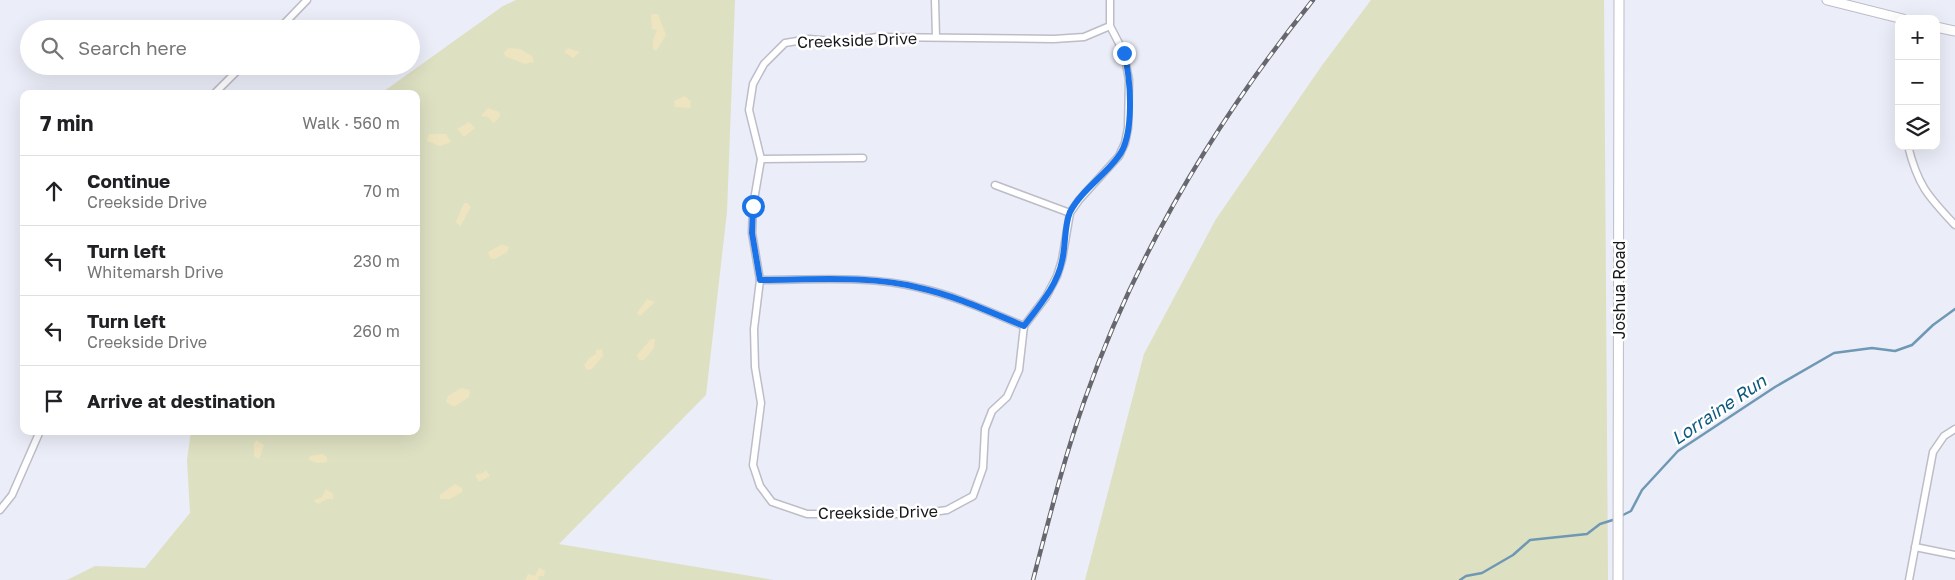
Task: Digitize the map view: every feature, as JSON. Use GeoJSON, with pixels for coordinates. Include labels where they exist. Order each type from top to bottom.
{"type":"FeatureCollection","features":[{"type":"Feature","properties":{"kind":"main road","name":"Joshua Road"},"geometry":{"type":"LineString","coordinates":[[1618,580],[1619,0]]}},
{"type":"Feature","properties":{"kind":"main road"},"geometry":{"type":"LineString","coordinates":[[1827,0],[1895,17]]}},
{"type":"Feature","properties":{"kind":"main road"},"geometry":{"type":"LineString","coordinates":[[1940,28],[1955,31]]}},
{"type":"Feature","properties":{"kind":"street"},"geometry":{"type":"LineString","coordinates":[[288,20],[307,0]]}},
{"type":"Feature","properties":{"kind":"street"},"geometry":{"type":"LineString","coordinates":[[935,0],[936,37]]}},
{"type":"Feature","properties":{"kind":"street"},"geometry":{"type":"LineString","coordinates":[[760,280],[875,281],[920,288],[974,305],[1024,326],[1046,297],[1057,276],[1062,260],[1070,213],[1079,200],[1119,156],[1125,143],[1128,128],[1129,80],[1124,53],[1110,26],[1110,0]]}},
{"type":"Feature","properties":{"kind":"street","name":"Creekside Drive"},"geometry":{"type":"LineString","coordinates":[[1024,326],[1019,370],[1007,397],[992,412],[985,429],[983,468],[973,496],[947,510],[918,514],[807,514],[772,502],[760,486],[753,465],[760,403],[755,367],[754,329],[760,280],[752,233],[753,206],[762,159],[750,110],[753,84],[764,64],[785,43],[809,39],[843,42],[877,37],[1054,39],[1084,37],[1110,26]]}},
{"type":"Feature","properties":{"kind":"street"},"geometry":{"type":"LineString","coordinates":[[218,90],[233,75]]}},
{"type":"Feature","properties":{"kind":"street"},"geometry":{"type":"LineString","coordinates":[[1909,150],[1913,166],[1926,194],[1955,225]]}},
{"type":"Feature","properties":{"kind":"street"},"geometry":{"type":"LineString","coordinates":[[762,159],[863,158]]}},
{"type":"Feature","properties":{"kind":"street"},"geometry":{"type":"LineString","coordinates":[[995,185],[1070,213]]}},
{"type":"Feature","properties":{"kind":"street"},"geometry":{"type":"LineString","coordinates":[[1909,580],[1933,452],[1944,436],[1955,429]]}},
{"type":"Feature","properties":{"kind":"street"},"geometry":{"type":"LineString","coordinates":[[0,510],[12,495],[38,435]]}},
{"type":"Feature","properties":{"kind":"street"},"geometry":{"type":"LineString","coordinates":[[1915,547],[1955,555]]}},
{"type":"Feature","properties":{"kind":"green space"},"geometry":{"type":"Polygon","coordinates":[[[516,0],[735,0],[727,212],[706,395],[559,544],[774,580],[67,580],[95,566],[145,568],[190,513],[187,460],[190,435],[420,435],[420,90],[386,90],[407,75],[420,75],[420,65],[503,6],[516,0]]]}},
{"type":"Feature","properties":{"kind":"green space"},"geometry":{"type":"Polygon","coordinates":[[[1371,0],[1604,0],[1608,580],[1085,580],[1144,354],[1216,219],[1323,64],[1371,0]]]}},
{"type":"Feature","properties":{"kind":"sand"},"geometry":{"type":"Polygon","coordinates":[[[658,14],[666,35],[656,51],[653,49],[653,40],[657,30],[652,29],[651,15],[658,14]]]}},
{"type":"Feature","properties":{"kind":"sand"},"geometry":{"type":"Polygon","coordinates":[[[509,48],[520,49],[532,56],[534,62],[525,64],[505,56],[504,52],[509,48]]]}},
{"type":"Feature","properties":{"kind":"sand"},"geometry":{"type":"Polygon","coordinates":[[[568,48],[580,52],[573,58],[564,52],[568,48]]]}},
{"type":"Feature","properties":{"kind":"sand"},"geometry":{"type":"Polygon","coordinates":[[[685,96],[691,102],[690,108],[675,107],[674,101],[685,96]]]}},
{"type":"Feature","properties":{"kind":"sand"},"geometry":{"type":"Polygon","coordinates":[[[488,108],[499,112],[500,116],[494,123],[488,117],[481,116],[488,108]]]}},
{"type":"Feature","properties":{"kind":"sand"},"geometry":{"type":"Polygon","coordinates":[[[469,122],[475,128],[464,137],[457,129],[469,122]]]}},
{"type":"Feature","properties":{"kind":"sand"},"geometry":{"type":"Polygon","coordinates":[[[429,134],[446,134],[451,142],[440,146],[427,141],[429,134]]]}},
{"type":"Feature","properties":{"kind":"sand"},"geometry":{"type":"Polygon","coordinates":[[[464,203],[471,207],[460,227],[456,222],[464,203]]]}},
{"type":"Feature","properties":{"kind":"sand"},"geometry":{"type":"Polygon","coordinates":[[[502,244],[509,247],[507,252],[495,259],[490,258],[488,252],[502,244]]]}},
{"type":"Feature","properties":{"kind":"sand"},"geometry":{"type":"Polygon","coordinates":[[[647,299],[655,302],[640,316],[637,313],[647,299]]]}},
{"type":"Feature","properties":{"kind":"sand"},"geometry":{"type":"Polygon","coordinates":[[[651,339],[655,339],[654,348],[644,360],[639,360],[637,355],[651,339]]]}},
{"type":"Feature","properties":{"kind":"sand"},"geometry":{"type":"Polygon","coordinates":[[[602,349],[603,356],[592,369],[587,370],[584,365],[589,358],[596,354],[596,350],[602,349]]]}},
{"type":"Feature","properties":{"kind":"sand"},"geometry":{"type":"Polygon","coordinates":[[[461,388],[470,390],[469,397],[454,407],[446,402],[448,396],[461,388]]]}},
{"type":"Feature","properties":{"kind":"sand"},"geometry":{"type":"Polygon","coordinates":[[[256,440],[264,445],[259,459],[254,456],[256,440]]]}},
{"type":"Feature","properties":{"kind":"sand"},"geometry":{"type":"Polygon","coordinates":[[[323,454],[327,457],[327,462],[317,463],[309,460],[310,456],[323,454]]]}},
{"type":"Feature","properties":{"kind":"sand"},"geometry":{"type":"Polygon","coordinates":[[[486,470],[490,476],[479,482],[475,475],[486,470]]]}},
{"type":"Feature","properties":{"kind":"sand"},"geometry":{"type":"Polygon","coordinates":[[[455,484],[462,488],[462,492],[450,499],[440,499],[440,495],[455,484]]]}},
{"type":"Feature","properties":{"kind":"sand"},"geometry":{"type":"Polygon","coordinates":[[[326,489],[333,494],[333,499],[327,499],[318,504],[315,502],[314,500],[322,497],[326,489]]]}},
{"type":"Feature","properties":{"kind":"sand"},"geometry":{"type":"Polygon","coordinates":[[[539,567],[545,571],[544,576],[539,576],[538,580],[525,580],[528,574],[535,576],[539,567]]]}},
{"type":"Feature","properties":{"kind":"waterway","name":"Lorraine Run"},"geometry":{"type":"LineString","coordinates":[[1621,516],[1631,511],[1642,490],[1678,451],[1775,387],[1834,353],[1872,348],[1895,351],[1912,345],[1933,325],[1955,309]]}},
{"type":"Feature","properties":{"kind":"waterway","name":"Lorraine Run"},"geometry":{"type":"LineString","coordinates":[[1460,580],[1466,576],[1482,573],[1513,555],[1530,540],[1587,534],[1600,524],[1616,519]]}},
{"type":"Feature","properties":{"kind":"railway"},"geometry":{"type":"LineString","coordinates":[[1033,580],[1077,421],[1106,345],[1154,240],[1212,140],[1244,92],[1313,0]]}},
{"type":"Feature","properties":{"kind":"route"},"geometry":{"type":"LineString","coordinates":[[753,206],[752,233],[760,280],[875,281],[920,288],[974,305],[1024,326],[1046,297],[1057,276],[1062,260],[1070,213],[1079,200],[1119,156],[1125,143],[1128,128],[1129,80],[1124,53]]}}]}
